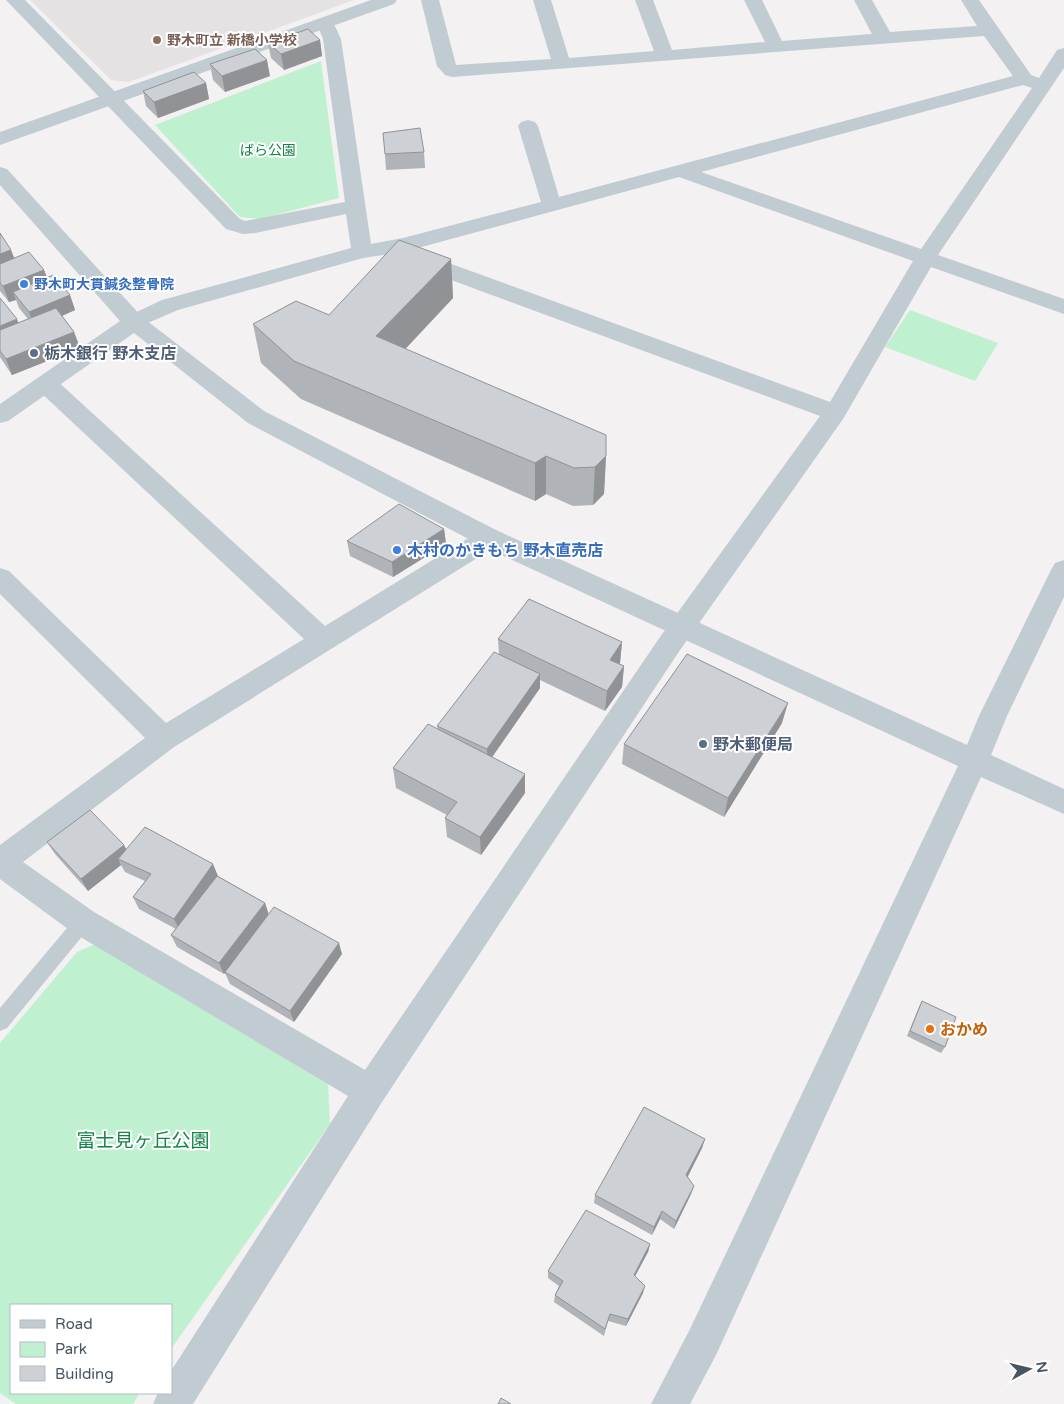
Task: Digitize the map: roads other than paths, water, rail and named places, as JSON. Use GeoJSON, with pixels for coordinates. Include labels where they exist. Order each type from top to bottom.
{"type":"FeatureCollection","features":[{"type":"Feature","properties":{"kind":"street"},"geometry":{"type":"LineString","coordinates":[[15,0],[233,224],[243,228],[255,227],[355,206]]}},
{"type":"Feature","properties":{"kind":"street"},"geometry":{"type":"LineString","coordinates":[[0,138],[326,24],[388,0]]}},
{"type":"Feature","properties":{"kind":"street"},"geometry":{"type":"LineString","coordinates":[[430,0],[446,66],[452,71],[989,30]]}},
{"type":"Feature","properties":{"kind":"street"},"geometry":{"type":"LineString","coordinates":[[542,0],[562,64]]}},
{"type":"Feature","properties":{"kind":"street"},"geometry":{"type":"LineString","coordinates":[[644,0],[665,56]]}},
{"type":"Feature","properties":{"kind":"street"},"geometry":{"type":"LineString","coordinates":[[753,0],[776,47]]}},
{"type":"Feature","properties":{"kind":"street"},"geometry":{"type":"LineString","coordinates":[[863,0],[884,39]]}},
{"type":"Feature","properties":{"kind":"street"},"geometry":{"type":"LineString","coordinates":[[970,0],[1024,78],[1043,85]]}},
{"type":"Feature","properties":{"kind":"street"},"geometry":{"type":"LineString","coordinates":[[326,24],[332,39],[362,252]]}},
{"type":"Feature","properties":{"kind":"street"},"geometry":{"type":"LineString","coordinates":[[172,1404],[370,1092],[697,605],[836,413],[925,259],[1064,54]]}},
{"type":"Feature","properties":{"kind":"street"},"geometry":{"type":"LineString","coordinates":[[0,415],[134,322],[170,305],[362,252],[403,245],[552,206],[1024,78]]}},
{"type":"Feature","properties":{"kind":"street"},"geometry":{"type":"LineString","coordinates":[[528,126],[552,206]]}},
{"type":"Feature","properties":{"kind":"street"},"geometry":{"type":"LineString","coordinates":[[680,171],[1064,307]]}},
{"type":"Feature","properties":{"kind":"street"},"geometry":{"type":"LineString","coordinates":[[0,173],[134,322],[256,417],[489,538],[1064,802]]}},
{"type":"Feature","properties":{"kind":"street"},"geometry":{"type":"LineString","coordinates":[[403,245],[417,260],[836,413]]}},
{"type":"Feature","properties":{"kind":"street"},"geometry":{"type":"LineString","coordinates":[[46,384],[324,641]]}},
{"type":"Feature","properties":{"kind":"street"},"geometry":{"type":"LineString","coordinates":[[370,1092],[83,922],[0,862],[164,739],[489,538]]}},
{"type":"Feature","properties":{"kind":"street"},"geometry":{"type":"LineString","coordinates":[[670,1404],[707,1334],[975,760],[993,716],[1064,570]]}},
{"type":"Feature","properties":{"kind":"street"},"geometry":{"type":"LineString","coordinates":[[0,578],[164,739]]}},
{"type":"Feature","properties":{"kind":"lane"},"geometry":{"type":"LineString","coordinates":[[0,1022],[83,922]]}},
{"type":"Feature","properties":{"kind":"place","name":"野木町立 新橋小学校"},"geometry":{"type":"Point","coordinates":[157,40]}},
{"type":"Feature","properties":{"kind":"place","name":"野木町大貫鍼灸整骨院"},"geometry":{"type":"Point","coordinates":[24,284]}},
{"type":"Feature","properties":{"kind":"place","name":"栃木銀行 野木支店"},"geometry":{"type":"Point","coordinates":[34,353]}},
{"type":"Feature","properties":{"kind":"place","name":"木村のかきもち 野木直売店"},"geometry":{"type":"Point","coordinates":[397,550]}},
{"type":"Feature","properties":{"kind":"place","name":"野木郵便局"},"geometry":{"type":"Point","coordinates":[703,744]}},
{"type":"Feature","properties":{"kind":"place","name":"おかめ"},"geometry":{"type":"Point","coordinates":[930,1029]}},
{"type":"Feature","properties":{"kind":"park label","name":"ばら公園"},"geometry":{"type":"Point","coordinates":[268,150]}},
{"type":"Feature","properties":{"kind":"park label","name":"富士見ヶ丘公園"},"geometry":{"type":"Point","coordinates":[143,1140]}}]}
